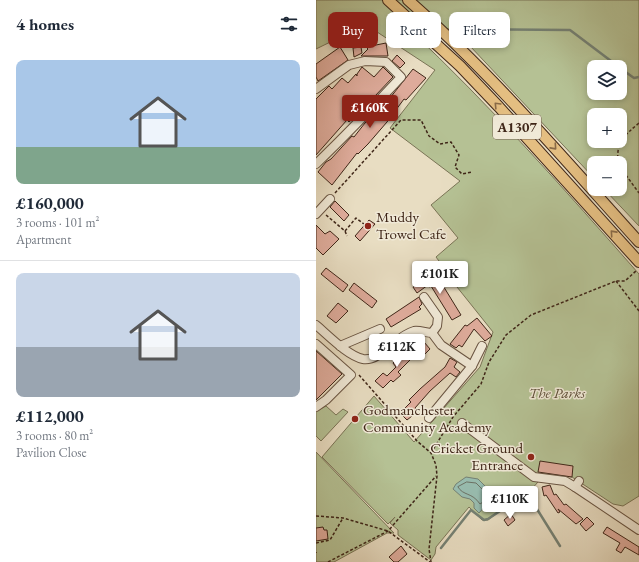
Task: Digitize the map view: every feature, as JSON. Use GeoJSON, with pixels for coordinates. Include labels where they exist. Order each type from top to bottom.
{"type":"FeatureCollection","features":[{"type":"Feature","properties":{"kind":"main road","name":"A1307"},"geometry":{"type":"LineString","coordinates":[[388,0],[460,66],[499,107],[638,266]]}},
{"type":"Feature","properties":{"kind":"main road","name":"A1307"},"geometry":{"type":"LineString","coordinates":[[408,0],[469,56],[511,99],[639,242]]}},
{"type":"Feature","properties":{"kind":"street"},"geometry":{"type":"LineString","coordinates":[[316,89],[349,65],[365,61],[386,62],[401,77],[366,115],[351,128],[316,164]]}},
{"type":"Feature","properties":{"kind":"street"},"geometry":{"type":"LineString","coordinates":[[318,212],[330,199]]}},
{"type":"Feature","properties":{"kind":"street"},"geometry":{"type":"LineString","coordinates":[[424,297],[438,318],[437,326],[432,333]]}},
{"type":"Feature","properties":{"kind":"street"},"geometry":{"type":"LineString","coordinates":[[316,325],[340,346],[364,359],[375,357],[403,336],[415,331],[432,333],[441,345],[472,366]]}},
{"type":"Feature","properties":{"kind":"street"},"geometry":{"type":"LineString","coordinates":[[340,346],[380,329]]}},
{"type":"Feature","properties":{"kind":"street"},"geometry":{"type":"LineString","coordinates":[[316,407],[326,400],[352,375],[317,345],[327,335]]}},
{"type":"Feature","properties":{"kind":"street"},"geometry":{"type":"LineString","coordinates":[[429,418],[472,366],[482,346]]}},
{"type":"Feature","properties":{"kind":"street"},"geometry":{"type":"LineString","coordinates":[[462,423],[534,477],[577,484],[639,530]]}},
{"type":"Feature","properties":{"kind":"path"},"geometry":{"type":"LineString","coordinates":[[330,199],[401,120],[421,120],[429,136],[440,144],[451,142],[459,154],[455,167],[462,174],[472,172]]}},
{"type":"Feature","properties":{"kind":"path"},"geometry":{"type":"LineString","coordinates":[[617,156],[617,150],[622,138],[639,123]]}},
{"type":"Feature","properties":{"kind":"path"},"geometry":{"type":"LineString","coordinates":[[627,177],[639,193]]}},
{"type":"Feature","properties":{"kind":"path"},"geometry":{"type":"LineString","coordinates":[[318,212],[346,231],[347,236]]}},
{"type":"Feature","properties":{"kind":"path"},"geometry":{"type":"LineString","coordinates":[[346,231],[356,218],[364,224]]}},
{"type":"Feature","properties":{"kind":"path"},"geometry":{"type":"LineString","coordinates":[[431,453],[453,417],[481,384],[489,362],[506,335],[531,315],[616,281],[625,281],[638,266]]}},
{"type":"Feature","properties":{"kind":"path"},"geometry":{"type":"LineString","coordinates":[[616,281],[639,312]]}},
{"type":"Feature","properties":{"kind":"path"},"geometry":{"type":"LineString","coordinates":[[356,371],[417,441],[431,453],[436,464],[437,476],[429,549],[430,562]]}},
{"type":"Feature","properties":{"kind":"path"},"geometry":{"type":"LineString","coordinates":[[328,562],[388,531],[437,476]]}},
{"type":"Feature","properties":{"kind":"path"},"geometry":{"type":"LineString","coordinates":[[316,516],[343,518],[388,531],[430,562]]}},
{"type":"Feature","properties":{"kind":"path"},"geometry":{"type":"LineString","coordinates":[[316,543],[330,540],[343,518]]}},
{"type":"Feature","properties":{"kind":"green space"},"geometry":{"type":"Polygon","coordinates":[[[316,0],[639,0],[639,226],[611,196],[627,196],[627,156],[587,156],[587,171],[472,48],[510,48],[510,12],[449,12],[449,29],[441,29],[441,12],[386,12],[386,38],[378,33],[378,12],[328,12],[328,43],[316,49],[316,0]]]}},
{"type":"Feature","properties":{"kind":"green space","name":"The Parks"},"geometry":{"type":"Polygon","coordinates":[[[401,48],[429,48],[498,118],[639,274],[639,496],[623,506],[613,504],[572,477],[538,473],[538,482],[529,492],[526,491],[488,520],[482,520],[469,507],[436,547],[435,554],[431,560],[398,535],[398,530],[390,523],[395,517],[388,524],[322,457],[374,396],[414,442],[480,367],[493,332],[437,262],[439,261],[436,257],[458,238],[431,205],[460,181],[390,128],[435,70],[401,48]]]}},
{"type":"Feature","properties":{"kind":"green space"},"geometry":{"type":"Polygon","coordinates":[[[326,406],[336,415],[343,409],[348,412],[321,441],[316,436],[316,411],[326,406]]]}},
{"type":"Feature","properties":{"kind":"green space"},"geometry":{"type":"Polygon","coordinates":[[[316,452],[394,533],[387,533],[334,562],[316,562],[316,452]]]}},
{"type":"Feature","properties":{"kind":"water"},"geometry":{"type":"Polygon","coordinates":[[[466,477],[478,479],[496,497],[497,504],[488,503],[479,513],[474,508],[474,503],[470,499],[462,497],[453,489],[456,484],[466,477]]]}},
{"type":"Feature","properties":{"kind":"building"},"geometry":{"type":"Polygon","coordinates":[[[386,43],[388,56],[361,56],[368,49],[367,48],[378,48],[378,45],[386,43]]]}},
{"type":"Feature","properties":{"kind":"building"},"geometry":{"type":"Polygon","coordinates":[[[339,48],[341,48],[348,60],[318,81],[316,77],[316,64],[339,48]]]}},
{"type":"Feature","properties":{"kind":"building"},"geometry":{"type":"Polygon","coordinates":[[[353,48],[361,48],[362,53],[354,57],[353,48]]]}},
{"type":"Feature","properties":{"kind":"building"},"geometry":{"type":"Polygon","coordinates":[[[397,55],[405,63],[400,68],[392,61],[397,55]]]}},
{"type":"Feature","properties":{"kind":"building"},"geometry":{"type":"Polygon","coordinates":[[[362,67],[374,77],[383,67],[393,77],[356,116],[349,122],[347,120],[316,155],[316,99],[329,86],[332,89],[342,78],[348,83],[356,74],[357,76],[362,67]]]}},
{"type":"Feature","properties":{"kind":"building"},"geometry":{"type":"Polygon","coordinates":[[[413,69],[426,78],[406,100],[404,99],[387,122],[368,144],[358,154],[357,153],[332,185],[318,172],[352,136],[354,137],[365,123],[382,108],[413,69]]]}},
{"type":"Feature","properties":{"kind":"building"},"geometry":{"type":"Polygon","coordinates":[[[335,201],[349,215],[344,221],[330,207],[335,201]]]}},
{"type":"Feature","properties":{"kind":"building"},"geometry":{"type":"Polygon","coordinates":[[[369,220],[375,224],[360,241],[355,236],[369,220]]]}},
{"type":"Feature","properties":{"kind":"building"},"geometry":{"type":"Polygon","coordinates":[[[316,225],[325,234],[330,231],[339,239],[323,255],[316,248],[316,225]]]}},
{"type":"Feature","properties":{"kind":"building"},"geometry":{"type":"Polygon","coordinates":[[[326,268],[348,285],[343,292],[321,274],[326,268]]]}},
{"type":"Feature","properties":{"kind":"building"},"geometry":{"type":"Polygon","coordinates":[[[431,274],[439,285],[442,284],[461,315],[452,320],[431,286],[429,287],[428,285],[417,293],[413,287],[431,274]]]}},
{"type":"Feature","properties":{"kind":"building"},"geometry":{"type":"Polygon","coordinates":[[[354,283],[377,301],[372,308],[349,290],[354,283]]]}},
{"type":"Feature","properties":{"kind":"building"},"geometry":{"type":"Polygon","coordinates":[[[419,297],[422,304],[419,307],[421,309],[391,327],[386,319],[419,297]]]}},
{"type":"Feature","properties":{"kind":"building"},"geometry":{"type":"Polygon","coordinates":[[[338,303],[348,311],[336,323],[327,316],[338,303]]]}},
{"type":"Feature","properties":{"kind":"building"},"geometry":{"type":"Polygon","coordinates":[[[477,318],[492,336],[485,341],[474,329],[462,347],[459,345],[456,348],[450,344],[465,325],[467,326],[477,318]]]}},
{"type":"Feature","properties":{"kind":"building"},"geometry":{"type":"Polygon","coordinates":[[[424,342],[430,349],[423,356],[416,349],[424,342]]]}},
{"type":"Feature","properties":{"kind":"building"},"geometry":{"type":"Polygon","coordinates":[[[410,346],[417,353],[398,372],[401,375],[393,382],[391,380],[383,388],[375,381],[383,373],[387,376],[396,367],[393,363],[410,346]]]}},
{"type":"Feature","properties":{"kind":"building"},"geometry":{"type":"Polygon","coordinates":[[[316,351],[342,374],[316,400],[316,351]]]}},
{"type":"Feature","properties":{"kind":"building"},"geometry":{"type":"Polygon","coordinates":[[[450,358],[457,362],[454,367],[460,372],[456,377],[450,373],[430,391],[415,408],[416,409],[411,414],[412,416],[407,420],[400,413],[411,402],[409,400],[445,367],[450,358]]]}},
{"type":"Feature","properties":{"kind":"building"},"geometry":{"type":"Polygon","coordinates":[[[540,461],[573,466],[572,477],[538,472],[540,461]]]}},
{"type":"Feature","properties":{"kind":"building"},"geometry":{"type":"Polygon","coordinates":[[[550,485],[554,495],[556,494],[564,505],[566,504],[583,519],[576,524],[558,509],[560,512],[558,513],[546,495],[544,496],[542,487],[550,485]]]}},
{"type":"Feature","properties":{"kind":"building"},"geometry":{"type":"Polygon","coordinates":[[[511,514],[515,520],[508,526],[504,520],[511,514]]]}},
{"type":"Feature","properties":{"kind":"building"},"geometry":{"type":"Polygon","coordinates":[[[587,517],[594,524],[586,531],[580,524],[587,517]]]}},
{"type":"Feature","properties":{"kind":"building"},"geometry":{"type":"Polygon","coordinates":[[[323,527],[324,530],[327,530],[328,539],[316,541],[316,528],[323,527]]]}},
{"type":"Feature","properties":{"kind":"building"},"geometry":{"type":"Polygon","coordinates":[[[607,527],[639,547],[639,555],[625,547],[621,553],[616,550],[620,543],[603,533],[607,527]]]}},
{"type":"Feature","properties":{"kind":"building"},"geometry":{"type":"Polygon","coordinates":[[[401,546],[407,554],[398,562],[394,562],[389,557],[401,546]]]}},
{"type":"Feature","properties":{"kind":"waterway"},"geometry":{"type":"LineString","coordinates":[[510,29],[570,30],[610,60]]}},
{"type":"Feature","properties":{"kind":"waterway"},"geometry":{"type":"LineString","coordinates":[[627,73],[634,78],[639,77]]}},
{"type":"Feature","properties":{"kind":"waterway"},"geometry":{"type":"LineString","coordinates":[[441,548],[471,510],[484,520],[488,519],[527,493],[560,546]]}},
{"type":"Feature","properties":{"kind":"place","name":"Muddy Trowel Cafe"},"geometry":{"type":"Point","coordinates":[368,226]}},
{"type":"Feature","properties":{"kind":"place","name":"Godmanchester Community Academy"},"geometry":{"type":"Point","coordinates":[355,419]}},
{"type":"Feature","properties":{"kind":"place","name":"Cricket Ground Entrance"},"geometry":{"type":"Point","coordinates":[531,457]}}]}
